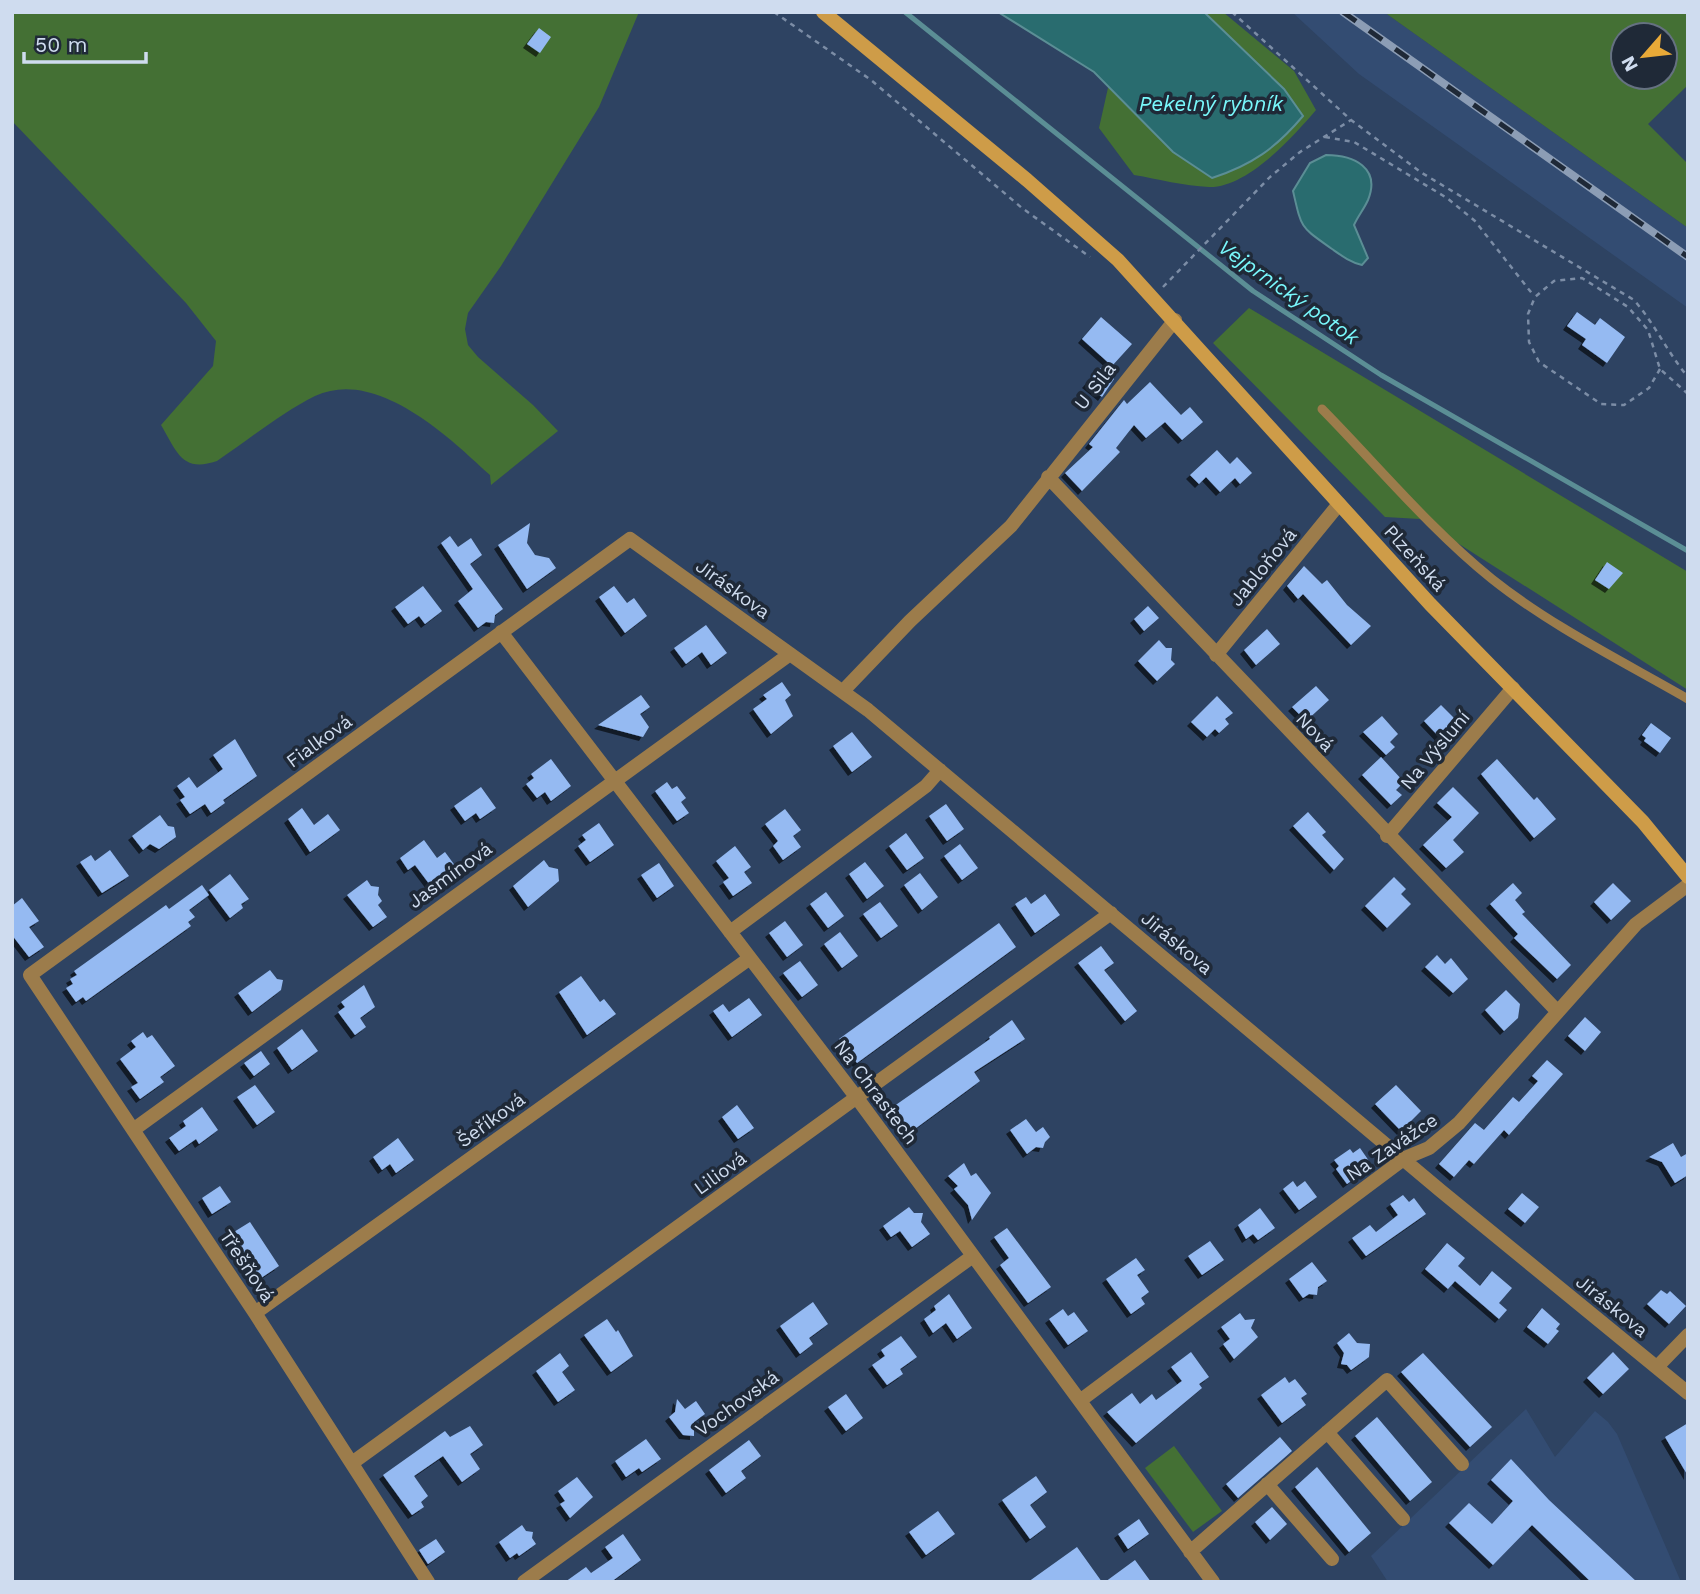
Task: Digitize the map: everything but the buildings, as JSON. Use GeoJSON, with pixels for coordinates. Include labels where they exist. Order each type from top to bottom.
{"type":"FeatureCollection","features":[{"type":"Feature","properties":{"kind":"main road","name":"Plzeňská"},"geometry":{"type":"LineString","coordinates":[[823,12],[1017,171],[1118,260],[1430,604],[1643,822],[1688,877]]}},
{"type":"Feature","properties":{"kind":"street","name":"U Sila"},"geometry":{"type":"LineString","coordinates":[[843,691],[910,621],[1011,526],[1175,320]]}},
{"type":"Feature","properties":{"kind":"street","name":"Nová"},"geometry":{"type":"LineString","coordinates":[[1048,477],[1387,836],[1558,1011]]}},
{"type":"Feature","properties":{"kind":"street","name":"Jabloňová"},"geometry":{"type":"LineString","coordinates":[[1216,655],[1339,504]]}},
{"type":"Feature","properties":{"kind":"street","name":"Jiráskova"},"geometry":{"type":"LineString","coordinates":[[630,538],[843,691],[1688,1392]]}},
{"type":"Feature","properties":{"kind":"street","name":"Fialková"},"geometry":{"type":"LineString","coordinates":[[30,975],[630,538]]}},
{"type":"Feature","properties":{"kind":"street","name":"Na Chrastech"},"geometry":{"type":"LineString","coordinates":[[501,632],[857,1098],[1213,1582]]}},
{"type":"Feature","properties":{"kind":"street","name":"Jasmínová"},"geometry":{"type":"LineString","coordinates":[[134,1130],[790,654]]}},
{"type":"Feature","properties":{"kind":"street","name":"Na Výsluní"},"geometry":{"type":"LineString","coordinates":[[1387,836],[1513,688]]}},
{"type":"Feature","properties":{"kind":"street"},"geometry":{"type":"LineString","coordinates":[[730,932],[926,786],[940,770]]}},
{"type":"Feature","properties":{"kind":"street","name":"Na Zavážce"},"geometry":{"type":"LineString","coordinates":[[1080,1400],[1405,1158],[1429,1147],[1459,1123],[1636,924],[1688,886]]}},
{"type":"Feature","properties":{"kind":"street","name":"Liliová"},"geometry":{"type":"LineString","coordinates":[[352,1463],[1111,913]]}},
{"type":"Feature","properties":{"kind":"street","name":"Šeříková"},"geometry":{"type":"LineString","coordinates":[[255,1313],[750,958]]}},
{"type":"Feature","properties":{"kind":"street","name":"Třešňová"},"geometry":{"type":"LineString","coordinates":[[30,975],[255,1313],[428,1582]]}},
{"type":"Feature","properties":{"kind":"street","name":"Vochovská"},"geometry":{"type":"LineString","coordinates":[[524,1582],[973,1255]]}},
{"type":"Feature","properties":{"kind":"street"},"geometry":{"type":"LineString","coordinates":[[1657,1367],[1688,1335]]}},
{"type":"Feature","properties":{"kind":"street"},"geometry":{"type":"LineString","coordinates":[[1190,1552],[1387,1380],[1462,1464]]}},
{"type":"Feature","properties":{"kind":"street"},"geometry":{"type":"LineString","coordinates":[[1327,1432],[1402,1520]]}},
{"type":"Feature","properties":{"kind":"street"},"geometry":{"type":"LineString","coordinates":[[1267,1484],[1332,1559]]}},
{"type":"Feature","properties":{"kind":"lane"},"geometry":{"type":"LineString","coordinates":[[1322,409],[1452,542],[1493,580],[1558,623],[1688,699]]}},
{"type":"Feature","properties":{"kind":"path"},"geometry":{"type":"LineString","coordinates":[[774,12],[871,80],[1022,208],[1092,259]]}},
{"type":"Feature","properties":{"kind":"path"},"geometry":{"type":"LineString","coordinates":[[1232,12],[1351,120],[1422,173],[1634,300],[1650,318],[1671,357],[1688,377]]}},
{"type":"Feature","properties":{"kind":"path"},"geometry":{"type":"LineString","coordinates":[[1154,297],[1191,255],[1270,177],[1300,152],[1351,120]]}},
{"type":"Feature","properties":{"kind":"path"},"geometry":{"type":"LineString","coordinates":[[1325,137],[1354,142],[1447,198],[1475,222],[1535,297]]}},
{"type":"Feature","properties":{"kind":"path"},"geometry":{"type":"LineString","coordinates":[[1660,369],[1649,388],[1624,405],[1601,404],[1539,362],[1529,342],[1528,314],[1535,297],[1554,281],[1582,278],[1628,307],[1648,330],[1660,369],[1688,394]]}},
{"type":"Feature","properties":{"kind":"shaded area"},"geometry":{"type":"Polygon","coordinates":[[[1292,12],[1384,12],[1688,228],[1688,308],[1359,74],[1292,12]]]}},
{"type":"Feature","properties":{"kind":"shaded area"},"geometry":{"type":"Polygon","coordinates":[[[1526,1409],[1555,1457],[1595,1411],[1608,1422],[1617,1434],[1681,1582],[1388,1582],[1371,1556],[1526,1409]]]}},
{"type":"Feature","properties":{"kind":"green space"},"geometry":{"type":"Polygon","coordinates":[[[12,12],[639,12],[599,107],[501,266],[468,313],[465,329],[468,345],[558,431],[491,485],[490,475],[454,443],[410,410],[386,398],[362,391],[338,390],[315,396],[302,403],[217,461],[196,464],[182,458],[161,425],[213,366],[216,341],[186,303],[12,121],[12,12]]]}},
{"type":"Feature","properties":{"kind":"green space","name":"Pekelný rybník"},"geometry":{"type":"Polygon","coordinates":[[[1125,12],[1223,12],[1294,71],[1316,110],[1268,159],[1239,179],[1224,185],[1209,187],[1181,184],[1134,175],[1099,128],[1125,12]]]}},
{"type":"Feature","properties":{"kind":"green space"},"geometry":{"type":"Polygon","coordinates":[[[1384,12],[1688,12],[1688,85],[1648,124],[1688,164],[1688,228],[1384,12]]]}},
{"type":"Feature","properties":{"kind":"green space"},"geometry":{"type":"Polygon","coordinates":[[[1249,308],[1688,572],[1688,690],[1420,519],[1385,517],[1213,343],[1249,308]]]}},
{"type":"Feature","properties":{"kind":"green space"},"geometry":{"type":"Polygon","coordinates":[[[1174,1446],[1222,1511],[1193,1532],[1145,1468],[1174,1446]]]}},
{"type":"Feature","properties":{"kind":"water","name":"Pekelný rybník"},"geometry":{"type":"Polygon","coordinates":[[[998,12],[1204,12],[1284,89],[1303,116],[1262,154],[1212,178],[1173,152],[1094,72],[998,12]]]}},
{"type":"Feature","properties":{"kind":"water"},"geometry":{"type":"Polygon","coordinates":[[[1326,155],[1355,161],[1368,172],[1371,179],[1368,200],[1354,225],[1368,258],[1362,265],[1346,258],[1314,236],[1304,226],[1298,213],[1293,191],[1310,163],[1326,155]]]}},
{"type":"Feature","properties":{"kind":"waterway","name":"Vejprnický potok"},"geometry":{"type":"LineString","coordinates":[[905,12],[1253,291],[1381,375],[1688,551]]}},
{"type":"Feature","properties":{"kind":"railway"},"geometry":{"type":"LineString","coordinates":[[1343,12],[1688,257]]}}]}
